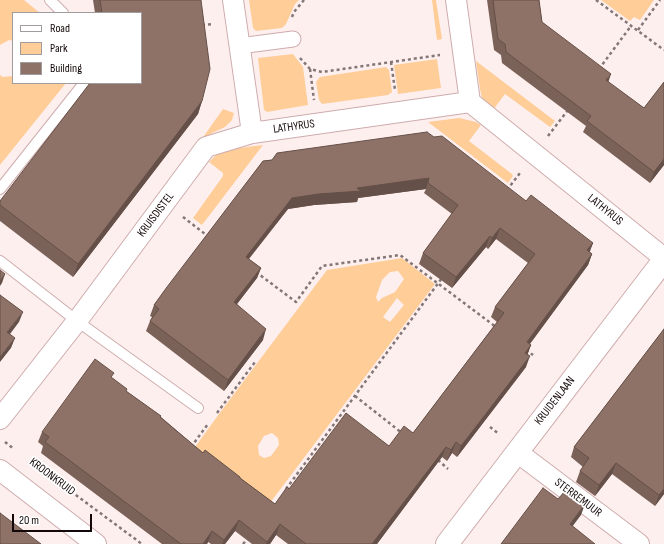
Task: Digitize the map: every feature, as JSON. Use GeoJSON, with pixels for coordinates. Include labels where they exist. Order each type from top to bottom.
{"type":"FeatureCollection","features":[{"type":"Feature","properties":{"kind":"street"},"geometry":{"type":"LineString","coordinates":[[233,0],[252,133]]}},
{"type":"Feature","properties":{"kind":"street"},"geometry":{"type":"LineString","coordinates":[[456,0],[470,102]]}},
{"type":"Feature","properties":{"kind":"street"},"geometry":{"type":"LineString","coordinates":[[240,46],[293,38]]}},
{"type":"Feature","properties":{"kind":"street","name":"LATHYRUS"},"geometry":{"type":"LineString","coordinates":[[252,133],[470,102],[535,153],[664,259]]}},
{"type":"Feature","properties":{"kind":"street","name":"KRUISDISTEL"},"geometry":{"type":"LineString","coordinates":[[0,419],[77,321],[206,148],[252,133]]}},
{"type":"Feature","properties":{"kind":"street","name":"KRUIDENLAAN"},"geometry":{"type":"LineString","coordinates":[[447,544],[664,259]]}},
{"type":"Feature","properties":{"kind":"street","name":"STERREMUUR"},"geometry":{"type":"LineString","coordinates":[[517,452],[639,544]]}},
{"type":"Feature","properties":{"kind":"street"},"geometry":{"type":"LineString","coordinates":[[0,470],[96,544]]}},
{"type":"Feature","properties":{"kind":"lane"},"geometry":{"type":"LineString","coordinates":[[50,0],[62,12]]}},
{"type":"Feature","properties":{"kind":"lane"},"geometry":{"type":"LineString","coordinates":[[0,189],[83,84]]}},
{"type":"Feature","properties":{"kind":"lane"},"geometry":{"type":"LineString","coordinates":[[0,261],[77,321],[198,408]]}},
{"type":"Feature","properties":{"kind":"path"},"geometry":{"type":"LineString","coordinates":[[304,0],[294,12],[290,25],[295,48],[301,61],[310,69],[322,72],[442,54],[440,42],[461,38]]}},
{"type":"Feature","properties":{"kind":"path"},"geometry":{"type":"LineString","coordinates":[[596,0],[664,50]]}},
{"type":"Feature","properties":{"kind":"path"},"geometry":{"type":"LineString","coordinates":[[638,30],[660,0]]}},
{"type":"Feature","properties":{"kind":"path"},"geometry":{"type":"LineString","coordinates":[[598,70],[632,26]]}},
{"type":"Feature","properties":{"kind":"path"},"geometry":{"type":"LineString","coordinates":[[310,69],[318,124]]}},
{"type":"Feature","properties":{"kind":"path"},"geometry":{"type":"LineString","coordinates":[[505,194],[570,108]]}},
{"type":"Feature","properties":{"kind":"path"},"geometry":{"type":"LineString","coordinates":[[165,203],[214,240]]}},
{"type":"Feature","properties":{"kind":"path"},"geometry":{"type":"LineString","coordinates":[[252,269],[296,302],[322,266],[400,255],[502,331]]}},
{"type":"Feature","properties":{"kind":"path"},"geometry":{"type":"LineString","coordinates":[[284,491],[443,277]]}},
{"type":"Feature","properties":{"kind":"path"},"geometry":{"type":"LineString","coordinates":[[521,346],[534,355]]}},
{"type":"Feature","properties":{"kind":"path"},"geometry":{"type":"LineString","coordinates":[[190,448],[255,362]]}},
{"type":"Feature","properties":{"kind":"path"},"geometry":{"type":"LineString","coordinates":[[355,396],[405,435]]}},
{"type":"Feature","properties":{"kind":"path","name":"KROONKRUID"},"geometry":{"type":"LineString","coordinates":[[0,438],[18,452]]}},
{"type":"Feature","properties":{"kind":"path"},"geometry":{"type":"LineString","coordinates":[[436,459],[448,468]]}},
{"type":"Feature","properties":{"kind":"path","name":"KROONKRUID"},"geometry":{"type":"LineString","coordinates":[[37,466],[142,544]]}},
{"type":"Feature","properties":{"kind":"path"},"geometry":{"type":"LineString","coordinates":[[243,544],[252,533]]}},
{"type":"Feature","properties":{"kind":"green space"},"geometry":{"type":"Polygon","coordinates":[[[0,0],[24,0],[39,12],[12,12],[12,41],[9,40],[0,45],[0,0]]]}},
{"type":"Feature","properties":{"kind":"green space"},"geometry":{"type":"Polygon","coordinates":[[[249,0],[299,0],[295,4],[286,24],[282,28],[256,31],[253,28],[249,0]]]}},
{"type":"Feature","properties":{"kind":"green space"},"geometry":{"type":"Polygon","coordinates":[[[432,0],[436,0],[442,39],[437,40],[432,0]]]}},
{"type":"Feature","properties":{"kind":"green space"},"geometry":{"type":"Polygon","coordinates":[[[601,0],[654,0],[640,20],[634,17],[630,21],[601,0]]]}},
{"type":"Feature","properties":{"kind":"green space"},"geometry":{"type":"Polygon","coordinates":[[[293,54],[303,67],[308,105],[267,112],[264,110],[258,58],[293,54]]]}},
{"type":"Feature","properties":{"kind":"green space"},"geometry":{"type":"Polygon","coordinates":[[[437,59],[441,88],[398,94],[394,65],[437,59]]]}},
{"type":"Feature","properties":{"kind":"green space"},"geometry":{"type":"Polygon","coordinates":[[[476,61],[555,121],[550,127],[505,94],[493,110],[482,98],[476,61]]]}},
{"type":"Feature","properties":{"kind":"green space"},"geometry":{"type":"Polygon","coordinates":[[[386,67],[389,70],[392,92],[388,95],[322,104],[319,100],[316,82],[320,77],[386,67]]]}},
{"type":"Feature","properties":{"kind":"green space"},"geometry":{"type":"Polygon","coordinates":[[[0,75],[3,77],[12,76],[12,84],[65,84],[0,165],[0,75]]]}},
{"type":"Feature","properties":{"kind":"green space"},"geometry":{"type":"Polygon","coordinates":[[[223,109],[234,113],[232,120],[225,127],[212,133],[199,143],[223,109]]]}},
{"type":"Feature","properties":{"kind":"green space"},"geometry":{"type":"Polygon","coordinates":[[[459,118],[476,122],[481,125],[469,141],[512,174],[513,176],[508,183],[428,122],[459,118]]]}},
{"type":"Feature","properties":{"kind":"green space"},"geometry":{"type":"Polygon","coordinates":[[[263,145],[202,225],[193,218],[223,176],[223,173],[209,162],[217,154],[231,149],[263,145]]]}},
{"type":"Feature","properties":{"kind":"green space"},"geometry":{"type":"Polygon","coordinates":[[[402,258],[435,284],[270,503],[195,447],[327,270],[402,258]],[[398,271],[390,272],[382,280],[376,297],[378,302],[382,298],[395,292],[404,279],[398,271]],[[397,298],[383,317],[390,322],[404,305],[397,298]],[[272,433],[264,436],[258,446],[259,455],[264,458],[271,456],[279,445],[278,438],[272,433]]]}},
{"type":"Feature","properties":{"kind":"building"},"geometry":{"type":"Polygon","coordinates":[[[100,0],[201,0],[210,69],[202,101],[78,264],[0,205],[0,201],[89,84],[142,84],[142,12],[102,12],[100,0]]]}},
{"type":"Feature","properties":{"kind":"building"},"geometry":{"type":"Polygon","coordinates":[[[493,0],[539,0],[542,22],[611,74],[606,80],[644,108],[664,82],[664,159],[654,172],[587,121],[591,116],[506,52],[505,44],[498,39],[493,0]]]}},
{"type":"Feature","properties":{"kind":"building"},"geometry":{"type":"Polygon","coordinates":[[[427,132],[434,137],[442,136],[526,201],[531,195],[593,243],[587,250],[592,254],[527,342],[531,345],[525,353],[530,356],[461,446],[456,442],[451,450],[446,447],[372,544],[306,544],[280,524],[267,542],[239,520],[224,540],[212,531],[203,544],[181,544],[45,442],[49,437],[42,432],[95,359],[114,373],[111,377],[127,389],[126,391],[161,416],[160,417],[203,453],[205,450],[275,504],[287,487],[289,489],[346,413],[389,446],[404,426],[413,433],[504,313],[495,307],[535,254],[500,228],[492,238],[490,236],[456,277],[423,253],[458,205],[428,183],[429,178],[357,188],[361,191],[318,194],[292,198],[246,257],[261,268],[234,302],[266,329],[228,380],[150,321],[159,309],[154,305],[263,161],[272,160],[277,153],[427,132]]]}},
{"type":"Feature","properties":{"kind":"building"},"geometry":{"type":"Polygon","coordinates":[[[0,270],[5,274],[0,281],[0,270]]]}},
{"type":"Feature","properties":{"kind":"building"},"geometry":{"type":"Polygon","coordinates":[[[0,295],[23,312],[7,332],[15,338],[0,357],[0,295]]]}},
{"type":"Feature","properties":{"kind":"building"},"geometry":{"type":"Polygon","coordinates":[[[664,329],[664,489],[659,495],[616,463],[599,485],[580,471],[589,458],[574,447],[664,329]]]}},
{"type":"Feature","properties":{"kind":"building"},"geometry":{"type":"Polygon","coordinates":[[[543,488],[558,499],[566,490],[585,504],[570,524],[595,544],[501,544],[543,488]]]}},
{"type":"Feature","properties":{"kind":"building"},"geometry":{"type":"Polygon","coordinates":[[[0,513],[41,544],[0,544],[0,513]]]}}]}
